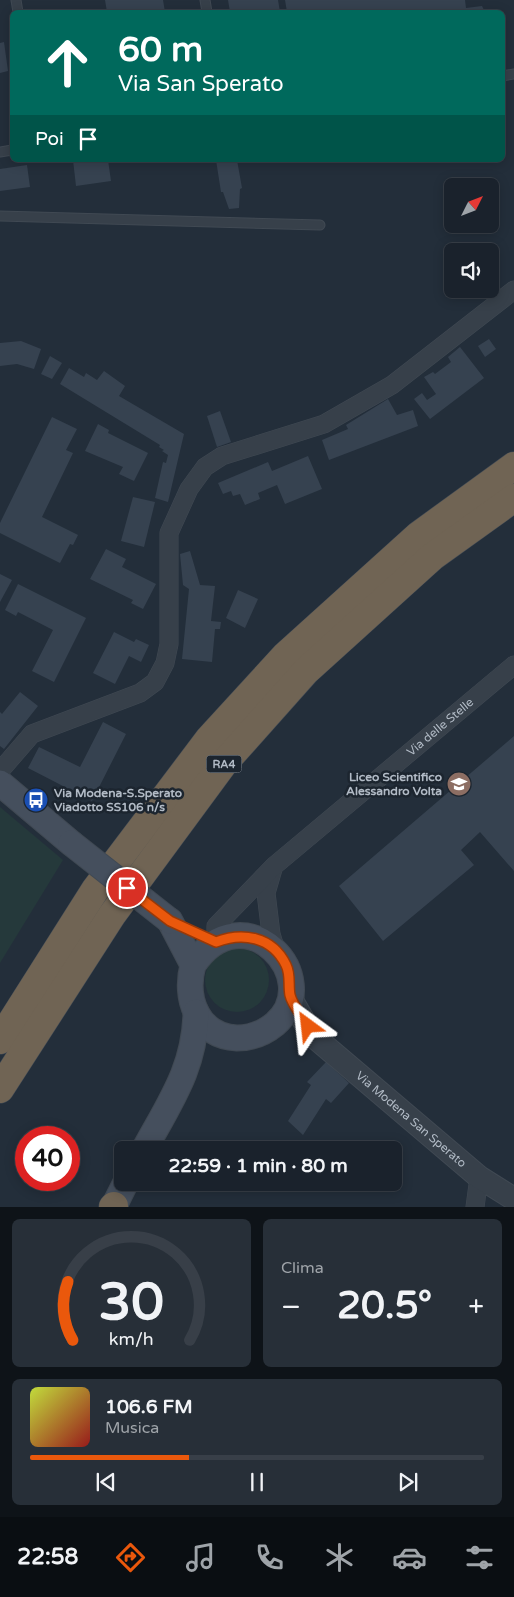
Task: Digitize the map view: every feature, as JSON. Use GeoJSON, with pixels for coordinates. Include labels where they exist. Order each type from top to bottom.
{"type":"FeatureCollection","features":[{"type":"Feature","properties":{"kind":"highway","name":"RA4"},"geometry":{"type":"LineString","coordinates":[[0,1040],[95,890],[209,739],[285,656],[412,542],[514,466]]}},
{"type":"Feature","properties":{"kind":"highway","name":"RA4"},"geometry":{"type":"LineString","coordinates":[[0,1089],[112,914],[224,763],[306,671],[432,557],[514,498]]}},
{"type":"Feature","properties":{"kind":"main road"},"geometry":{"type":"LineString","coordinates":[[0,783],[71,843],[170,921],[216,942]]}},
{"type":"Feature","properties":{"kind":"main road"},"geometry":{"type":"LineString","coordinates":[[170,921],[193,965]]}},
{"type":"Feature","properties":{"kind":"main road"},"geometry":{"type":"LineString","coordinates":[[149,1141],[186,1073],[195,1038],[196,1012],[189,989],[193,965],[203,951],[216,942],[231,936],[247,936],[263,941],[276,951],[288,972],[290,996],[282,1015],[268,1030],[244,1038],[232,1038],[218,1033],[205,1024],[196,1012]]}},
{"type":"Feature","properties":{"kind":"main road"},"geometry":{"type":"LineString","coordinates":[[186,1073],[209,1050],[232,1038]]}},
{"type":"Feature","properties":{"kind":"street"},"geometry":{"type":"LineString","coordinates":[[0,771],[32,734],[140,693],[155,682],[165,663],[169,644],[168,533],[189,489],[206,467],[222,456],[324,424],[392,385],[514,290]]}},
{"type":"Feature","properties":{"kind":"street","name":"Via delle Stelle"},"geometry":{"type":"LineString","coordinates":[[216,942],[216,926],[274,866],[514,665]]}},
{"type":"Feature","properties":{"kind":"street"},"geometry":{"type":"LineString","coordinates":[[274,866],[266,893],[271,934],[276,951]]}},
{"type":"Feature","properties":{"kind":"street"},"geometry":{"type":"LineString","coordinates":[[290,996],[312,1035]]}},
{"type":"Feature","properties":{"kind":"street"},"geometry":{"type":"LineString","coordinates":[[268,1030],[290,1030],[312,1035]]}},
{"type":"Feature","properties":{"kind":"street","name":"Via Modena San Sperato"},"geometry":{"type":"LineString","coordinates":[[312,1035],[479,1177],[514,1199]]}},
{"type":"Feature","properties":{"kind":"street"},"geometry":{"type":"LineString","coordinates":[[475,1207],[479,1177]]}},
{"type":"Feature","properties":{"kind":"lane"},"geometry":{"type":"LineString","coordinates":[[0,216],[320,224]]}},
{"type":"Feature","properties":{"kind":"green space"},"geometry":{"type":"Polygon","coordinates":[[[0,807],[63,860],[0,963],[0,807]]]}},
{"type":"Feature","properties":{"kind":"green space"},"geometry":{"type":"Polygon","coordinates":[[[237,948],[255,953],[260,957],[264,962],[269,980],[264,998],[260,1003],[255,1007],[237,1012],[219,1007],[214,1003],[210,998],[205,980],[210,962],[214,957],[219,953],[237,948]]]}},
{"type":"Feature","properties":{"kind":"building"},"geometry":{"type":"Polygon","coordinates":[[[105,0],[163,0],[165,10],[107,10],[105,0]]]}},
{"type":"Feature","properties":{"kind":"building"},"geometry":{"type":"Polygon","coordinates":[[[228,0],[278,0],[280,10],[230,10],[228,0]]]}},
{"type":"Feature","properties":{"kind":"building"},"geometry":{"type":"Polygon","coordinates":[[[285,0],[465,0],[466,8],[482,6],[484,10],[287,10],[285,0]]]}},
{"type":"Feature","properties":{"kind":"building"},"geometry":{"type":"Polygon","coordinates":[[[4,42],[8,71],[0,73],[0,43],[4,42]]]}},
{"type":"Feature","properties":{"kind":"building"},"geometry":{"type":"Polygon","coordinates":[[[73,162],[108,162],[111,181],[76,186],[73,162]]]}},
{"type":"Feature","properties":{"kind":"building"},"geometry":{"type":"Polygon","coordinates":[[[216,162],[237,162],[242,188],[240,189],[239,208],[229,209],[223,192],[221,192],[216,162]]]}},
{"type":"Feature","properties":{"kind":"building"},"geometry":{"type":"Polygon","coordinates":[[[27,165],[30,187],[0,191],[0,169],[27,165]]]}},
{"type":"Feature","properties":{"kind":"building"},"geometry":{"type":"Polygon","coordinates":[[[489,339],[496,349],[485,357],[478,346],[489,339]]]}},
{"type":"Feature","properties":{"kind":"building"},"geometry":{"type":"Polygon","coordinates":[[[21,341],[41,349],[34,369],[17,364],[0,366],[0,343],[21,341]]]}},
{"type":"Feature","properties":{"kind":"building"},"geometry":{"type":"Polygon","coordinates":[[[460,347],[484,378],[430,419],[414,399],[422,393],[427,400],[436,394],[424,377],[433,372],[435,374],[451,362],[448,357],[460,347]]]}},
{"type":"Feature","properties":{"kind":"building"},"geometry":{"type":"Polygon","coordinates":[[[50,356],[62,363],[52,379],[41,374],[50,356]]]}},
{"type":"Feature","properties":{"kind":"building"},"geometry":{"type":"Polygon","coordinates":[[[69,368],[84,377],[86,373],[97,380],[104,371],[125,386],[119,396],[184,434],[168,502],[155,498],[163,462],[166,463],[168,455],[162,451],[164,450],[159,447],[160,445],[60,384],[69,368]]]}},
{"type":"Feature","properties":{"kind":"building"},"geometry":{"type":"Polygon","coordinates":[[[388,399],[397,415],[413,410],[418,426],[329,460],[322,440],[348,429],[346,425],[388,399]]]}},
{"type":"Feature","properties":{"kind":"building"},"geometry":{"type":"Polygon","coordinates":[[[220,411],[231,442],[217,447],[207,416],[220,411]]]}},
{"type":"Feature","properties":{"kind":"building"},"geometry":{"type":"Polygon","coordinates":[[[52,417],[77,429],[66,450],[73,453],[42,517],[78,535],[73,545],[70,544],[60,563],[0,533],[0,523],[52,417]]]}},
{"type":"Feature","properties":{"kind":"building"},"geometry":{"type":"Polygon","coordinates":[[[98,424],[109,430],[108,433],[148,453],[134,481],[119,474],[123,467],[85,451],[98,424]]]}},
{"type":"Feature","properties":{"kind":"building"},"geometry":{"type":"Polygon","coordinates":[[[308,456],[322,489],[285,504],[277,485],[258,493],[260,499],[245,505],[240,494],[233,496],[231,491],[223,494],[218,483],[268,462],[272,471],[308,456]]]}},
{"type":"Feature","properties":{"kind":"building"},"geometry":{"type":"Polygon","coordinates":[[[133,497],[155,502],[144,547],[121,541],[133,497]]]}},
{"type":"Feature","properties":{"kind":"building"},"geometry":{"type":"Polygon","coordinates":[[[106,549],[126,559],[122,567],[156,584],[143,609],[131,603],[133,600],[90,579],[106,549]]]}},
{"type":"Feature","properties":{"kind":"building"},"geometry":{"type":"Polygon","coordinates":[[[190,551],[200,585],[215,586],[211,621],[221,622],[220,629],[215,629],[212,662],[182,659],[189,589],[183,585],[180,554],[190,551]]]}},
{"type":"Feature","properties":{"kind":"building"},"geometry":{"type":"Polygon","coordinates":[[[0,574],[12,580],[0,602],[0,574]]]}},
{"type":"Feature","properties":{"kind":"building"},"geometry":{"type":"Polygon","coordinates":[[[18,584],[86,618],[54,682],[32,671],[53,630],[18,612],[16,616],[5,610],[18,584]]]}},
{"type":"Feature","properties":{"kind":"building"},"geometry":{"type":"Polygon","coordinates":[[[238,590],[258,599],[245,628],[226,618],[238,590]]]}},
{"type":"Feature","properties":{"kind":"building"},"geometry":{"type":"Polygon","coordinates":[[[114,632],[134,642],[136,639],[149,645],[141,662],[129,656],[115,684],[93,673],[114,632]]]}},
{"type":"Feature","properties":{"kind":"building"},"geometry":{"type":"Polygon","coordinates":[[[20,692],[38,706],[4,749],[0,746],[0,712],[2,714],[20,692]]]}},
{"type":"Feature","properties":{"kind":"building"},"geometry":{"type":"Polygon","coordinates":[[[103,722],[126,734],[92,801],[28,768],[39,747],[80,767],[103,722]]]}},
{"type":"Feature","properties":{"kind":"building"},"geometry":{"type":"Polygon","coordinates":[[[514,736],[514,871],[480,832],[461,850],[474,865],[383,941],[339,886],[514,736]]]}},
{"type":"Feature","properties":{"kind":"building"},"geometry":{"type":"Polygon","coordinates":[[[326,1062],[349,1083],[331,1103],[326,1099],[303,1135],[288,1121],[311,1085],[307,1082],[326,1062]]]}},
{"type":"Feature","properties":{"kind":"place","name":"Liceo Scientifico Alessandro Volta"},"geometry":{"type":"Point","coordinates":[459,784]}},
{"type":"Feature","properties":{"kind":"place","name":"Via Modena-S.Sperato Viadotto SS106 n/s"},"geometry":{"type":"Point","coordinates":[36,800]}},
{"type":"Feature","properties":{"kind":"route"},"geometry":{"type":"LineString","coordinates":[[127,888],[170,921],[216,942],[231,936],[247,936],[263,941],[276,951],[286,964],[290,980],[290,996],[308,1026]]}}]}
